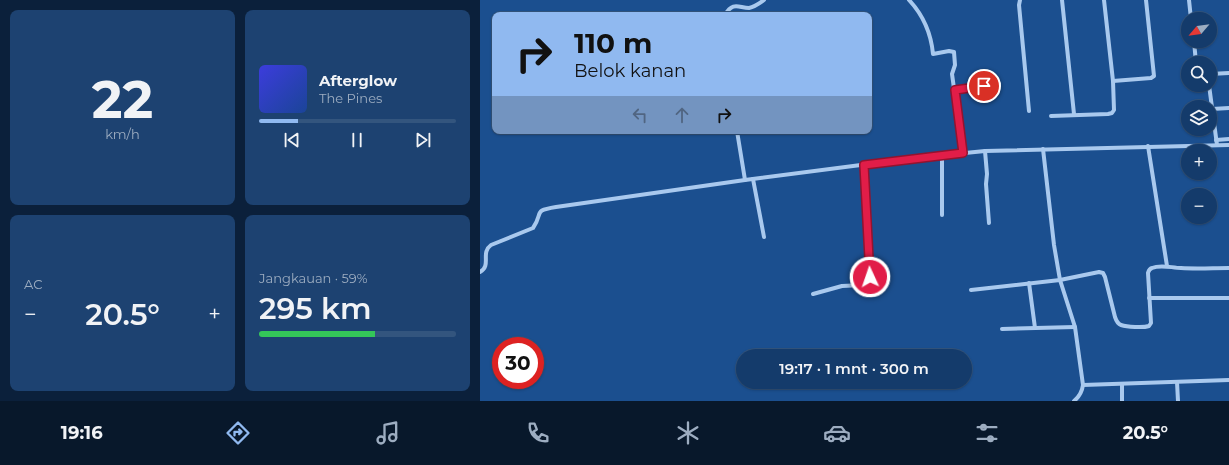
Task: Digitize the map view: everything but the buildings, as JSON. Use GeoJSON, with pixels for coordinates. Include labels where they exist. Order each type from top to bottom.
{"type":"FeatureCollection","features":[{"type":"Feature","properties":{"kind":"street"},"geometry":{"type":"LineString","coordinates":[[728,12],[733,7],[751,7],[764,0]]}},
{"type":"Feature","properties":{"kind":"street"},"geometry":{"type":"LineString","coordinates":[[909,0],[922,17],[930,38],[933,54],[949,51],[954,52],[955,65],[952,74],[963,153]]}},
{"type":"Feature","properties":{"kind":"street"},"geometry":{"type":"LineString","coordinates":[[1020,0],[1019,5],[1029,111]]}},
{"type":"Feature","properties":{"kind":"street"},"geometry":{"type":"LineString","coordinates":[[1062,0],[1074,114]]}},
{"type":"Feature","properties":{"kind":"street"},"geometry":{"type":"LineString","coordinates":[[1051,116],[1108,114],[1112,113],[1114,110],[1113,81],[1104,0]]}},
{"type":"Feature","properties":{"kind":"street"},"geometry":{"type":"LineString","coordinates":[[1113,81],[1151,78],[1154,76],[1146,0]]}},
{"type":"Feature","properties":{"kind":"street"},"geometry":{"type":"LineString","coordinates":[[1189,0],[1190,12]]}},
{"type":"Feature","properties":{"kind":"street"},"geometry":{"type":"LineString","coordinates":[[1217,74],[1229,73]]}},
{"type":"Feature","properties":{"kind":"street"},"geometry":{"type":"LineString","coordinates":[[955,90],[999,84]]}},
{"type":"Feature","properties":{"kind":"street"},"geometry":{"type":"LineString","coordinates":[[1217,109],[1229,108]]}},
{"type":"Feature","properties":{"kind":"street"},"geometry":{"type":"LineString","coordinates":[[737,134],[745,180]]}},
{"type":"Feature","properties":{"kind":"street"},"geometry":{"type":"LineString","coordinates":[[1215,136],[1217,144]]}},
{"type":"Feature","properties":{"kind":"street"},"geometry":{"type":"LineString","coordinates":[[1216,140],[1229,140]]}},
{"type":"Feature","properties":{"kind":"street"},"geometry":{"type":"LineString","coordinates":[[1217,145],[1229,145]]}},
{"type":"Feature","properties":{"kind":"street"},"geometry":{"type":"LineString","coordinates":[[1148,146],[1167,266]]}},
{"type":"Feature","properties":{"kind":"street"},"geometry":{"type":"LineString","coordinates":[[480,272],[485,269],[487,248],[533,228],[541,210],[745,180],[963,153],[1043,149],[1181,146]]}},
{"type":"Feature","properties":{"kind":"street"},"geometry":{"type":"LineString","coordinates":[[1043,149],[1054,245],[1060,280],[1075,327],[1083,385],[1083,390],[1074,401]]}},
{"type":"Feature","properties":{"kind":"street"},"geometry":{"type":"LineString","coordinates":[[985,151],[989,223]]}},
{"type":"Feature","properties":{"kind":"street"},"geometry":{"type":"LineString","coordinates":[[942,156],[942,215]]}},
{"type":"Feature","properties":{"kind":"street"},"geometry":{"type":"LineString","coordinates":[[813,294],[842,286],[863,285],[868,282],[870,277],[864,165]]}},
{"type":"Feature","properties":{"kind":"street"},"geometry":{"type":"LineString","coordinates":[[753,179],[764,237]]}},
{"type":"Feature","properties":{"kind":"street"},"geometry":{"type":"LineString","coordinates":[[971,290],[1060,280],[1099,272],[1103,273],[1105,277],[1114,317],[1120,325],[1145,327],[1149,326],[1151,323],[1148,272],[1152,268],[1167,266],[1198,269],[1229,268]]}},
{"type":"Feature","properties":{"kind":"street"},"geometry":{"type":"LineString","coordinates":[[1029,283],[1035,328]]}},
{"type":"Feature","properties":{"kind":"street"},"geometry":{"type":"LineString","coordinates":[[1149,298],[1229,298]]}},
{"type":"Feature","properties":{"kind":"street"},"geometry":{"type":"LineString","coordinates":[[1002,329],[1075,327]]}},
{"type":"Feature","properties":{"kind":"street"},"geometry":{"type":"LineString","coordinates":[[1083,385],[1229,380]]}},
{"type":"Feature","properties":{"kind":"street"},"geometry":{"type":"LineString","coordinates":[[1177,382],[1178,401]]}},
{"type":"Feature","properties":{"kind":"street"},"geometry":{"type":"LineString","coordinates":[[1122,384],[1122,401]]}},
{"type":"Feature","properties":{"kind":"route"},"geometry":{"type":"LineString","coordinates":[[870,277],[864,165],[963,153],[955,90],[984,86]]}}]}
